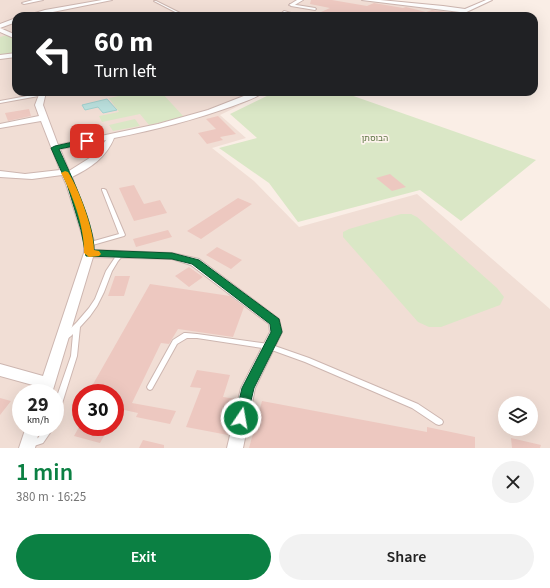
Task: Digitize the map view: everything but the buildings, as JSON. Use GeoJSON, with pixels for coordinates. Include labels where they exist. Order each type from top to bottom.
{"type":"FeatureCollection","features":[{"type":"Feature","properties":{"kind":"street"},"geometry":{"type":"LineString","coordinates":[[24,2],[41,0]]}},
{"type":"Feature","properties":{"kind":"street"},"geometry":{"type":"LineString","coordinates":[[41,12],[110,0]]}},
{"type":"Feature","properties":{"kind":"street"},"geometry":{"type":"LineString","coordinates":[[291,5],[301,0]]}},
{"type":"Feature","properties":{"kind":"street"},"geometry":{"type":"LineString","coordinates":[[364,0],[443,6],[465,11],[490,0]]}},
{"type":"Feature","properties":{"kind":"street"},"geometry":{"type":"LineString","coordinates":[[0,26],[12,22]]}},
{"type":"Feature","properties":{"kind":"street"},"geometry":{"type":"LineString","coordinates":[[0,30],[12,35]]}},
{"type":"Feature","properties":{"kind":"street"},"geometry":{"type":"LineString","coordinates":[[0,57],[12,56]]}},
{"type":"Feature","properties":{"kind":"street"},"geometry":{"type":"LineString","coordinates":[[42,96],[40,105],[43,118],[71,184],[86,230],[89,249],[47,384]]}},
{"type":"Feature","properties":{"kind":"street"},"geometry":{"type":"LineString","coordinates":[[55,148],[180,122],[251,96]]}},
{"type":"Feature","properties":{"kind":"street"},"geometry":{"type":"LineString","coordinates":[[0,126],[43,118]]}},
{"type":"Feature","properties":{"kind":"street"},"geometry":{"type":"LineString","coordinates":[[0,174],[15,177],[34,178],[66,174],[90,163],[101,155],[112,136]]}},
{"type":"Feature","properties":{"kind":"street"},"geometry":{"type":"LineString","coordinates":[[89,249],[121,254],[172,256],[195,262],[275,322],[276,332],[248,388],[235,448]]}},
{"type":"Feature","properties":{"kind":"street"},"geometry":{"type":"LineString","coordinates":[[0,370],[36,384]]}},
{"type":"Feature","properties":{"kind":"street"},"geometry":{"type":"LineString","coordinates":[[27,446],[30,436]]}},
{"type":"Feature","properties":{"kind":"lane"},"geometry":{"type":"LineString","coordinates":[[156,0],[178,12]]}},
{"type":"Feature","properties":{"kind":"lane"},"geometry":{"type":"LineString","coordinates":[[291,5],[314,9]]}},
{"type":"Feature","properties":{"kind":"lane"},"geometry":{"type":"LineString","coordinates":[[0,102],[29,96]]}},
{"type":"Feature","properties":{"kind":"lane"},"geometry":{"type":"LineString","coordinates":[[89,249],[122,235],[104,190]]}},
{"type":"Feature","properties":{"kind":"lane"},"geometry":{"type":"LineString","coordinates":[[61,340],[77,327],[95,303],[107,272],[121,254]]}},
{"type":"Feature","properties":{"kind":"lane"},"geometry":{"type":"LineString","coordinates":[[64,386],[74,356],[77,327]]}},
{"type":"Feature","properties":{"kind":"lane"},"geometry":{"type":"LineString","coordinates":[[150,387],[175,342],[186,335],[197,336],[269,347],[307,360],[415,406],[439,422]]}},
{"type":"Feature","properties":{"kind":"lane"},"geometry":{"type":"LineString","coordinates":[[27,446],[40,441],[44,436]]}},
{"type":"Feature","properties":{"kind":"shaded area"},"geometry":{"type":"Polygon","coordinates":[[[0,0],[368,0],[450,7],[470,11],[12,12],[12,96],[259,96],[220,115],[246,138],[212,148],[254,181],[299,227],[417,194],[550,309],[550,448],[0,448],[0,0]]]}},
{"type":"Feature","properties":{"kind":"green space"},"geometry":{"type":"Polygon","coordinates":[[[7,35],[12,37],[12,54],[0,56],[0,37],[7,35]]]}},
{"type":"Feature","properties":{"kind":"green space"},"geometry":{"type":"Polygon","coordinates":[[[119,96],[165,96],[184,117],[149,125],[140,114],[102,122],[99,116],[119,112],[109,98],[119,96]]]}},
{"type":"Feature","properties":{"kind":"green space","name":"הבוסתן"},"geometry":{"type":"Polygon","coordinates":[[[267,96],[353,96],[536,160],[461,221],[420,190],[298,222],[269,183],[219,148],[257,138],[230,114],[267,96]]]}},
{"type":"Feature","properties":{"kind":"green space"},"geometry":{"type":"Polygon","coordinates":[[[135,119],[140,126],[113,131],[109,125],[135,119]]]}},
{"type":"Feature","properties":{"kind":"green space"},"geometry":{"type":"Polygon","coordinates":[[[401,214],[411,214],[417,217],[497,288],[504,297],[500,305],[441,327],[429,327],[418,322],[343,237],[343,232],[349,229],[401,214]]]}},
{"type":"Feature","properties":{"kind":"water"},"geometry":{"type":"Polygon","coordinates":[[[107,99],[117,110],[103,113],[98,107],[85,110],[82,105],[107,99]]]}},
{"type":"Feature","properties":{"kind":"slow traffic"},"geometry":{"type":"LineString","coordinates":[[65,173],[71,184],[86,230],[89,241],[89,253],[96,254]]}},
{"type":"Feature","properties":{"kind":"route"},"geometry":{"type":"LineString","coordinates":[[87,141],[55,148],[71,184],[86,230],[89,241],[89,253],[172,256],[195,262],[275,322],[276,332],[265,357],[248,388],[241,418]]}}]}
